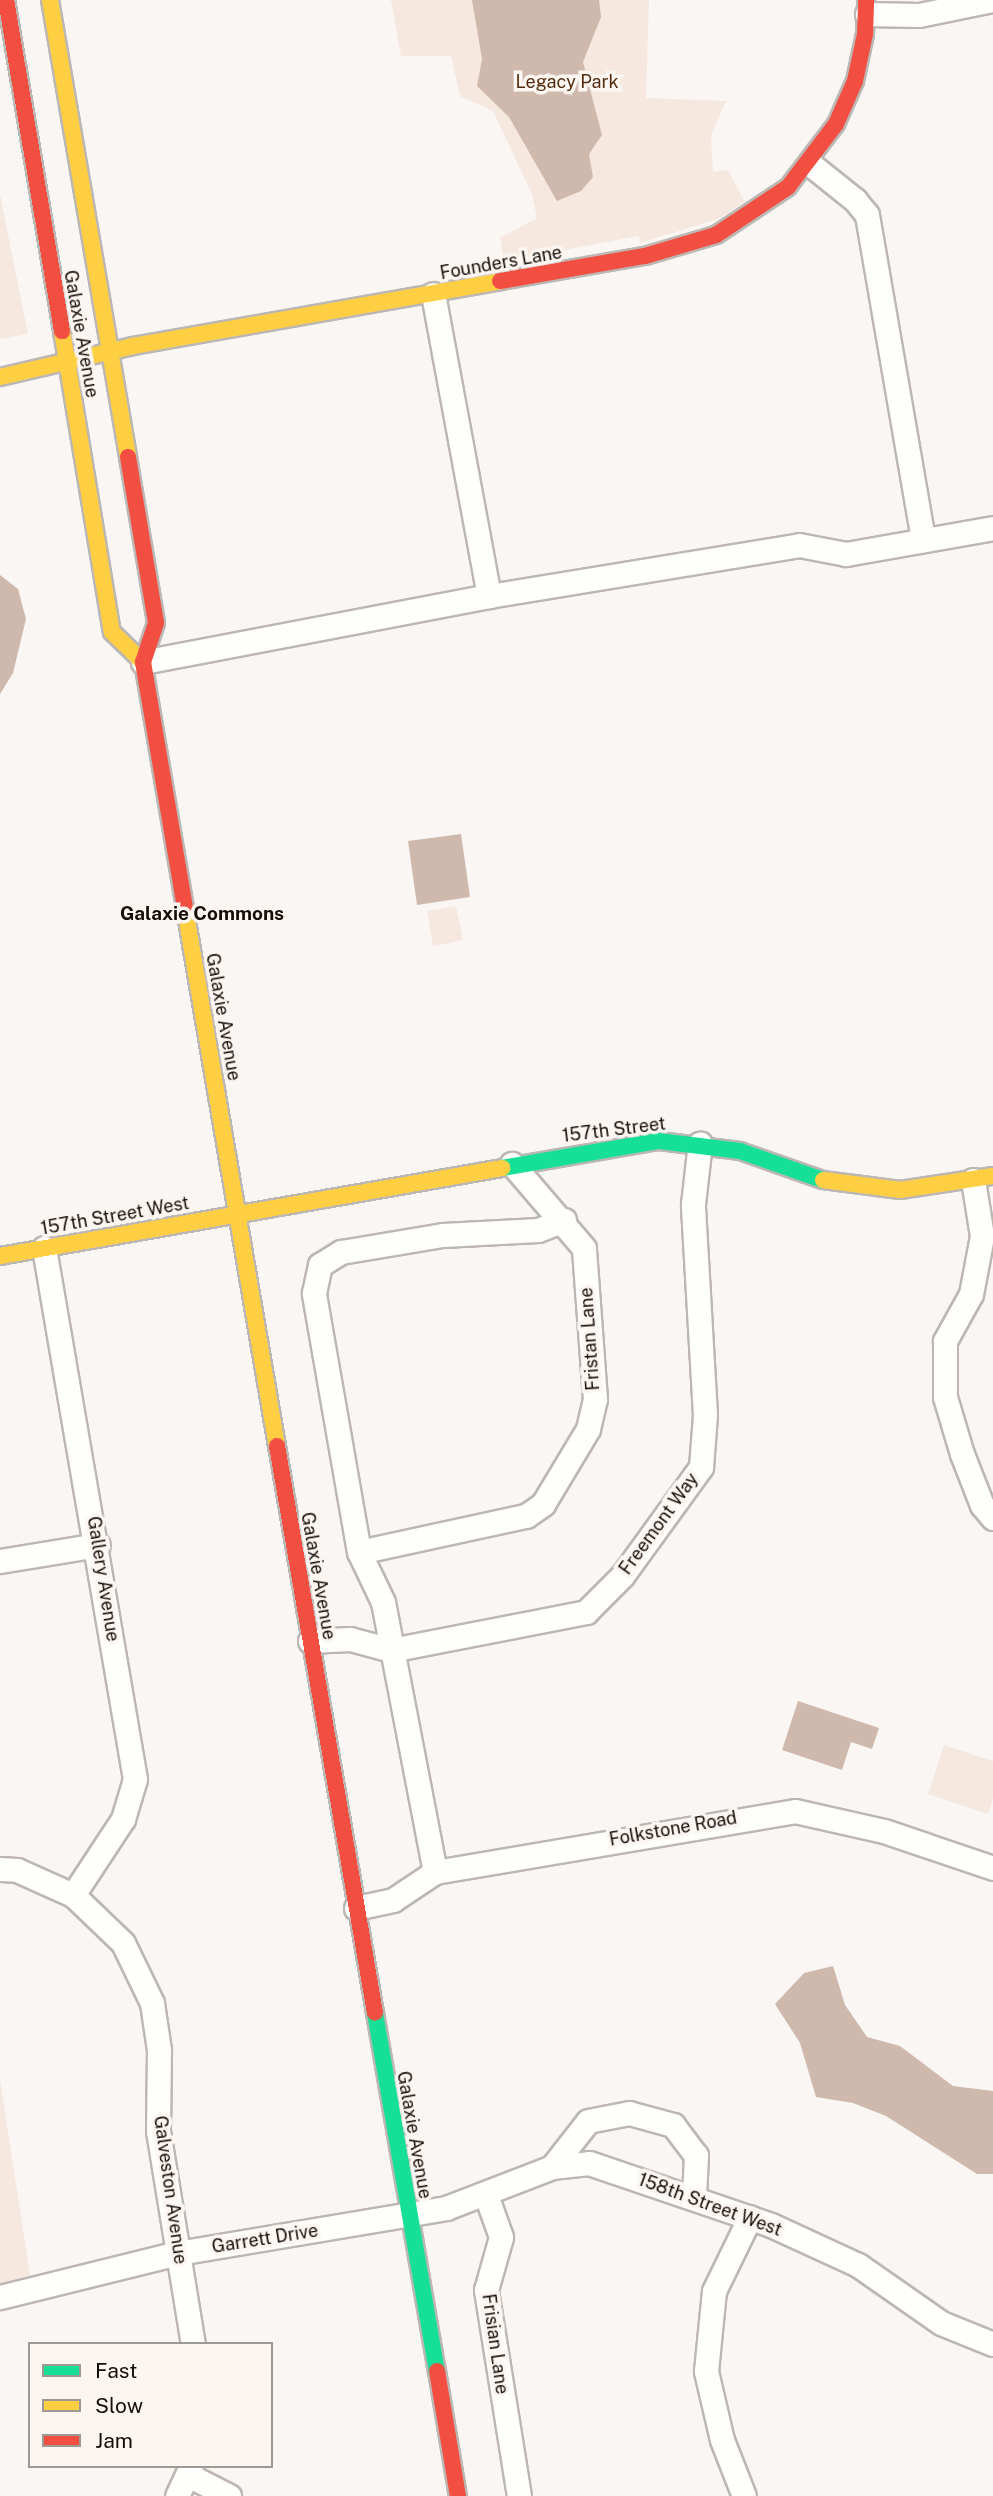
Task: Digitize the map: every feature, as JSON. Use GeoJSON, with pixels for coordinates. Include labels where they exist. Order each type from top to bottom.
{"type":"FeatureCollection","features":[{"type":"Feature","properties":{"kind":"street","name":"Galaxie Avenue"},"geometry":{"type":"LineString","coordinates":[[6,0],[112,632],[143,662]]}},
{"type":"Feature","properties":{"kind":"street","name":"Galaxie Avenue"},"geometry":{"type":"LineString","coordinates":[[50,0],[156,623],[143,662],[458,2496]]}},
{"type":"Feature","properties":{"kind":"street"},"geometry":{"type":"LineString","coordinates":[[867,7],[919,15],[993,1]]}},
{"type":"Feature","properties":{"kind":"street","name":"Founders Lane"},"geometry":{"type":"LineString","coordinates":[[0,377],[110,352],[694,244],[764,207],[810,164],[836,124],[855,81],[867,7]]}},
{"type":"Feature","properties":{"kind":"street"},"geometry":{"type":"LineString","coordinates":[[810,164],[855,200],[867,215],[923,540]]}},
{"type":"Feature","properties":{"kind":"street"},"geometry":{"type":"LineString","coordinates":[[433,294],[489,596]]}},
{"type":"Feature","properties":{"kind":"street"},"geometry":{"type":"LineString","coordinates":[[143,662],[489,596],[799,545],[846,554],[993,528]]}},
{"type":"Feature","properties":{"kind":"street","name":"157th Street"},"geometry":{"type":"LineString","coordinates":[[237,1214],[616,1146],[700,1143],[857,1187],[900,1190],[983,1178]]}},
{"type":"Feature","properties":{"kind":"street","name":"Freemont Way"},"geometry":{"type":"LineString","coordinates":[[310,1641],[350,1639],[391,1650],[586,1612],[622,1576],[701,1466],[705,1415],[693,1204],[700,1143]]}},
{"type":"Feature","properties":{"kind":"street","name":"Fristan Lane"},"geometry":{"type":"LineString","coordinates":[[359,1552],[526,1516],[543,1504],[588,1429],[595,1399],[584,1248],[564,1220],[512,1164]]}},
{"type":"Feature","properties":{"kind":"street"},"geometry":{"type":"LineString","coordinates":[[983,1178],[982,1236],[971,1294],[944,1341],[946,1397],[962,1454],[982,1505],[993,1518]]}},
{"type":"Feature","properties":{"kind":"street","name":"157th Street West"},"geometry":{"type":"LineString","coordinates":[[0,1256],[237,1214]]}},
{"type":"Feature","properties":{"kind":"street"},"geometry":{"type":"LineString","coordinates":[[435,1871],[383,1602],[359,1552],[314,1293],[320,1265],[341,1252],[443,1235],[538,1230],[564,1220]]}},
{"type":"Feature","properties":{"kind":"street","name":"Gallery Avenue"},"geometry":{"type":"LineString","coordinates":[[44,1248],[98,1545],[135,1779],[123,1819],[73,1895]]}},
{"type":"Feature","properties":{"kind":"street"},"geometry":{"type":"LineString","coordinates":[[0,1562],[98,1545]]}},
{"type":"Feature","properties":{"kind":"street","name":"Folkstone Road"},"geometry":{"type":"LineString","coordinates":[[356,1908],[393,1900],[435,1871],[795,1811],[884,1831],[993,1868]]}},
{"type":"Feature","properties":{"kind":"street"},"geometry":{"type":"LineString","coordinates":[[0,1868],[17,1870],[73,1895]]}},
{"type":"Feature","properties":{"kind":"street","name":"Galveston Avenue"},"geometry":{"type":"LineString","coordinates":[[73,1895],[123,1943],[152,2003],[159,2050],[158,2131],[193,2342]]}},
{"type":"Feature","properties":{"kind":"street"},"geometry":{"type":"LineString","coordinates":[[552,2167],[588,2121],[629,2113],[673,2125],[696,2155],[694,2198]]}},
{"type":"Feature","properties":{"kind":"street","name":"158th Street West"},"geometry":{"type":"LineString","coordinates":[[408,2216],[486,2195],[552,2167],[589,2164],[750,2217],[858,2265],[941,2323],[993,2344]]}},
{"type":"Feature","properties":{"kind":"street","name":"Frisian Lane"},"geometry":{"type":"LineString","coordinates":[[486,2195],[501,2237],[485,2290],[519,2496]]}},
{"type":"Feature","properties":{"kind":"street","name":"Garrett Drive"},"geometry":{"type":"LineString","coordinates":[[0,2297],[178,2253],[408,2216]]}},
{"type":"Feature","properties":{"kind":"street"},"geometry":{"type":"LineString","coordinates":[[744,2496],[722,2440],[706,2371],[714,2291],[750,2217]]}},
{"type":"Feature","properties":{"kind":"street"},"geometry":{"type":"LineString","coordinates":[[177,2496],[190,2471],[229,2496]]}},
{"type":"Feature","properties":{"kind":"green space","name":"Legacy Park"},"geometry":{"type":"Polygon","coordinates":[[[391,0],[649,0],[646,98],[726,101],[711,136],[713,172],[728,170],[745,202],[718,219],[640,243],[639,236],[504,261],[500,238],[537,218],[532,194],[493,111],[460,96],[451,56],[401,56],[391,0]]]}},
{"type":"Feature","properties":{"kind":"green space"},"geometry":{"type":"Polygon","coordinates":[[[0,194],[28,334],[0,339],[0,194]]]}},
{"type":"Feature","properties":{"kind":"green space"},"geometry":{"type":"Polygon","coordinates":[[[456,906],[463,940],[433,946],[427,911],[456,906]]]}},
{"type":"Feature","properties":{"kind":"green space"},"geometry":{"type":"Polygon","coordinates":[[[944,1745],[993,1761],[993,1798],[988,1814],[928,1794],[944,1745]]]}},
{"type":"Feature","properties":{"kind":"green space"},"geometry":{"type":"Polygon","coordinates":[[[0,2080],[30,2275],[0,2285],[0,2080]]]}},
{"type":"Feature","properties":{"kind":"shaded area"},"geometry":{"type":"Polygon","coordinates":[[[472,0],[599,0],[601,17],[583,62],[602,135],[589,154],[593,177],[581,191],[557,201],[509,117],[477,86],[482,59],[472,0]]]}},
{"type":"Feature","properties":{"kind":"shaded area"},"geometry":{"type":"Polygon","coordinates":[[[0,575],[18,589],[26,619],[13,673],[0,694],[0,575]]]}},
{"type":"Feature","properties":{"kind":"shaded area"},"geometry":{"type":"Polygon","coordinates":[[[461,834],[470,897],[417,905],[408,841],[461,834]]]}},
{"type":"Feature","properties":{"kind":"shaded area"},"geometry":{"type":"Polygon","coordinates":[[[798,1701],[879,1728],[872,1749],[851,1742],[842,1770],[782,1750],[798,1701]]]}},
{"type":"Feature","properties":{"kind":"shaded area"},"geometry":{"type":"Polygon","coordinates":[[[833,1966],[845,2005],[867,2037],[900,2046],[953,2086],[993,2091],[993,2174],[977,2174],[886,2116],[853,2103],[816,2097],[800,2043],[775,2004],[804,1973],[833,1966]]]}},
{"type":"Feature","properties":{"kind":"traffic: fast"},"geometry":{"type":"LineString","coordinates":[[502,1168],[659,1141],[740,1151],[823,1180]]}},
{"type":"Feature","properties":{"kind":"traffic: fast"},"geometry":{"type":"LineString","coordinates":[[375,2013],[437,2371]]}},
{"type":"Feature","properties":{"kind":"traffic: slow"},"geometry":{"type":"LineString","coordinates":[[50,0],[128,457]]}},
{"type":"Feature","properties":{"kind":"traffic: slow"},"geometry":{"type":"LineString","coordinates":[[0,377],[133,346],[500,281]]}},
{"type":"Feature","properties":{"kind":"traffic: slow"},"geometry":{"type":"LineString","coordinates":[[62,331],[112,632],[143,662]]}},
{"type":"Feature","properties":{"kind":"traffic: slow"},"geometry":{"type":"LineString","coordinates":[[185,909],[277,1446]]}},
{"type":"Feature","properties":{"kind":"traffic: slow"},"geometry":{"type":"LineString","coordinates":[[0,1256],[502,1168]]}},
{"type":"Feature","properties":{"kind":"traffic: slow"},"geometry":{"type":"LineString","coordinates":[[823,1180],[900,1190],[993,1176]]}},
{"type":"Feature","properties":{"kind":"traffic: jam"},"geometry":{"type":"LineString","coordinates":[[6,0],[62,331]]}},
{"type":"Feature","properties":{"kind":"traffic: jam"},"geometry":{"type":"LineString","coordinates":[[500,281],[645,256],[716,235],[788,187],[836,124],[855,81],[865,34],[866,0]]}},
{"type":"Feature","properties":{"kind":"traffic: jam"},"geometry":{"type":"LineString","coordinates":[[128,457],[156,623],[143,662],[185,909]]}},
{"type":"Feature","properties":{"kind":"traffic: jam"},"geometry":{"type":"LineString","coordinates":[[277,1446],[375,2013]]}},
{"type":"Feature","properties":{"kind":"traffic: jam"},"geometry":{"type":"LineString","coordinates":[[437,2371],[458,2496]]}},
{"type":"Feature","properties":{"kind":"district","name":"Galaxie Commons"},"geometry":{"type":"Point","coordinates":[202,914]}}]}
